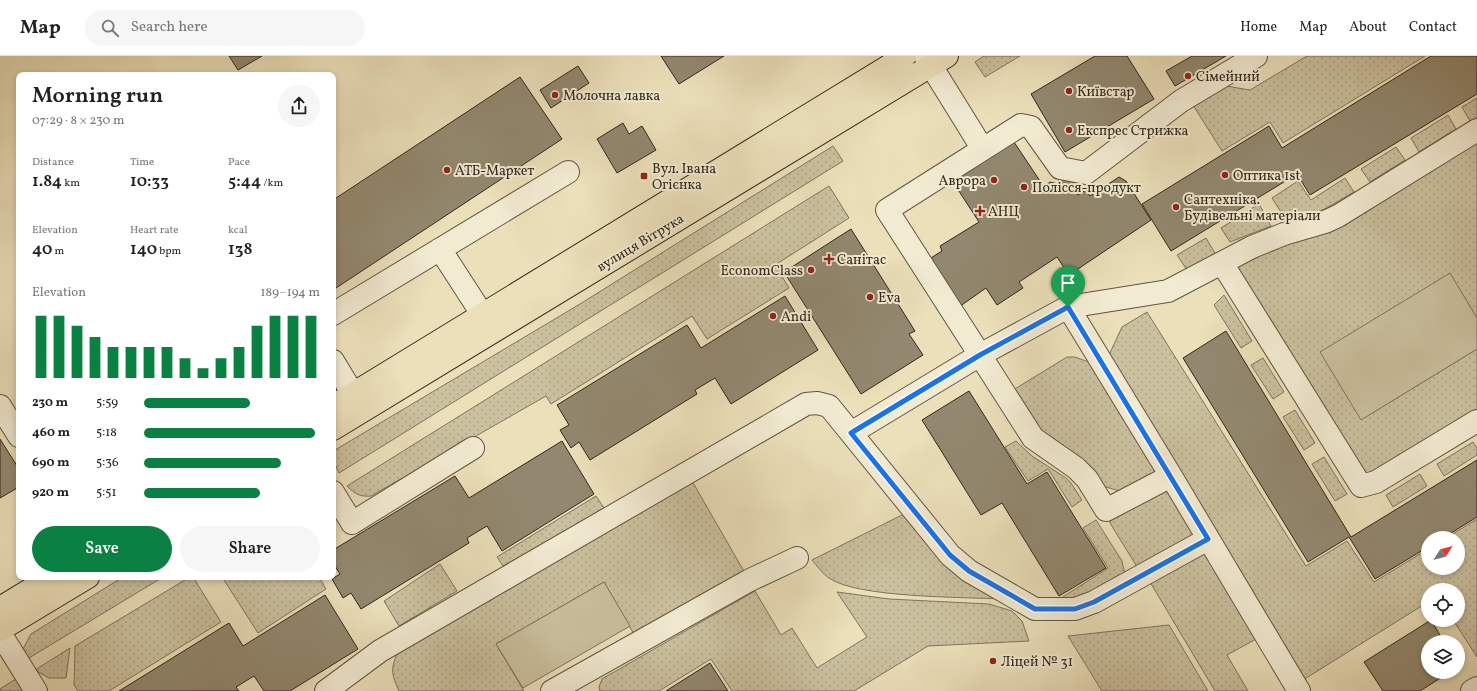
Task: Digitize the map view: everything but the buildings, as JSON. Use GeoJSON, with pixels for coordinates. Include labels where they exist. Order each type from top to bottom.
{"type":"FeatureCollection","features":[{"type":"Feature","properties":{"kind":"main road","name":"вулиця Вітрука"},"geometry":{"type":"LineString","coordinates":[[336,404],[905,56]]}},
{"type":"Feature","properties":{"kind":"main road","name":"вулиця Вітрука"},"geometry":{"type":"LineString","coordinates":[[336,427],[935,59]]}},
{"type":"Feature","properties":{"kind":"main road"},"geometry":{"type":"LineString","coordinates":[[0,608],[46,580]]}},
{"type":"Feature","properties":{"kind":"main road"},"geometry":{"type":"LineString","coordinates":[[0,632],[83,580]]}},
{"type":"Feature","properties":{"kind":"street"},"geometry":{"type":"LineString","coordinates":[[1172,476],[1106,510],[1088,479],[1076,468],[1032,438],[887,210],[982,148],[1021,125],[1030,127],[1060,168],[1086,173],[1181,101],[1256,56]]}},
{"type":"Feature","properties":{"kind":"street"},"geometry":{"type":"LineString","coordinates":[[935,59],[982,148]]}},
{"type":"Feature","properties":{"kind":"street"},"geometry":{"type":"LineString","coordinates":[[851,433],[980,355],[1068,307],[1168,291],[1252,247],[1284,234],[1325,222],[1338,216],[1477,130]]}},
{"type":"Feature","properties":{"kind":"street"},"geometry":{"type":"LineString","coordinates":[[336,312],[568,172]]}},
{"type":"Feature","properties":{"kind":"street"},"geometry":{"type":"LineString","coordinates":[[440,249],[482,314]]}},
{"type":"Feature","properties":{"kind":"street"},"geometry":{"type":"LineString","coordinates":[[1222,263],[1361,486],[1376,482],[1477,421]]}},
{"type":"Feature","properties":{"kind":"street"},"geometry":{"type":"LineString","coordinates":[[1068,307],[1172,476],[1298,691]]}},
{"type":"Feature","properties":{"kind":"street"},"geometry":{"type":"LineString","coordinates":[[336,366],[353,394]]}},
{"type":"Feature","properties":{"kind":"street"},"geometry":{"type":"LineString","coordinates":[[326,691],[380,651],[806,404],[817,403],[829,406],[950,555],[969,571],[1035,609],[1075,609],[1094,602],[1208,539]]}},
{"type":"Feature","properties":{"kind":"street"},"geometry":{"type":"LineString","coordinates":[[0,406],[16,431]]}},
{"type":"Feature","properties":{"kind":"street"},"geometry":{"type":"LineString","coordinates":[[336,497],[352,523],[473,448]]}},
{"type":"Feature","properties":{"kind":"street"},"geometry":{"type":"LineString","coordinates":[[552,691],[750,580],[797,558]]}},
{"type":"Feature","properties":{"kind":"street"},"geometry":{"type":"LineString","coordinates":[[0,632],[36,691]]}},
{"type":"Feature","properties":{"kind":"street"},"geometry":{"type":"LineString","coordinates":[[1472,691],[1477,688]]}},
{"type":"Feature","properties":{"kind":"shaded area"},"geometry":{"type":"Polygon","coordinates":[[[984,56],[1020,56],[985,77],[975,62],[984,56]]]}},
{"type":"Feature","properties":{"kind":"shaded area"},"geometry":{"type":"Polygon","coordinates":[[[1307,56],[1425,56],[1283,143],[1270,122],[1222,151],[1193,105],[1226,86],[1250,90],[1307,56]]]}},
{"type":"Feature","properties":{"kind":"shaded area"},"geometry":{"type":"Polygon","coordinates":[[[1477,98],[1477,117],[1470,121],[1462,107],[1477,98]]]}},
{"type":"Feature","properties":{"kind":"shaded area"},"geometry":{"type":"Polygon","coordinates":[[[1448,115],[1456,129],[1419,152],[1411,138],[1448,115]]]}},
{"type":"Feature","properties":{"kind":"shaded area"},"geometry":{"type":"Polygon","coordinates":[[[1477,140],[1477,318],[1449,273],[1362,419],[1477,349],[1477,412],[1376,474],[1363,476],[1238,276],[1236,265],[1477,140]]]}},
{"type":"Feature","properties":{"kind":"shaded area"},"geometry":{"type":"Polygon","coordinates":[[[833,146],[843,161],[339,473],[336,466],[336,449],[580,304],[833,146]]]}},
{"type":"Feature","properties":{"kind":"shaded area"},"geometry":{"type":"Polygon","coordinates":[[[1396,147],[1405,160],[1370,182],[1361,169],[1396,147]]]}},
{"type":"Feature","properties":{"kind":"shaded area"},"geometry":{"type":"Polygon","coordinates":[[[1345,178],[1354,192],[1321,211],[1286,220],[1272,198],[1298,181],[1311,200],[1345,178]]]}},
{"type":"Feature","properties":{"kind":"shaded area"},"geometry":{"type":"Polygon","coordinates":[[[829,186],[849,218],[775,265],[789,288],[707,339],[692,316],[551,404],[546,396],[371,496],[358,494],[347,486],[829,186]]]}},
{"type":"Feature","properties":{"kind":"shaded area"},"geometry":{"type":"Polygon","coordinates":[[[1259,204],[1271,226],[1230,242],[1221,228],[1259,204]]]}},
{"type":"Feature","properties":{"kind":"shaded area"},"geometry":{"type":"Polygon","coordinates":[[[1206,238],[1218,258],[1189,273],[1177,255],[1206,238]]]}},
{"type":"Feature","properties":{"kind":"shaded area"},"geometry":{"type":"Polygon","coordinates":[[[1450,273],[1477,318],[1477,349],[1361,420],[1320,352],[1450,273]]]}},
{"type":"Feature","properties":{"kind":"shaded area"},"geometry":{"type":"Polygon","coordinates":[[[1224,295],[1252,341],[1241,348],[1214,305],[1224,295]]]}},
{"type":"Feature","properties":{"kind":"shaded area"},"geometry":{"type":"Polygon","coordinates":[[[1147,312],[1306,566],[1347,541],[1374,582],[1421,553],[1421,575],[1465,575],[1465,531],[1457,531],[1477,519],[1477,657],[1465,638],[1465,635],[1463,635],[1458,627],[1465,627],[1465,583],[1421,583],[1421,606],[1303,680],[1109,355],[1122,327],[1147,312]]]}},
{"type":"Feature","properties":{"kind":"shaded area"},"geometry":{"type":"Polygon","coordinates":[[[1067,357],[1075,357],[1094,364],[1161,474],[1123,492],[1106,487],[1045,441],[1010,392],[1067,357]]]}},
{"type":"Feature","properties":{"kind":"shaded area"},"geometry":{"type":"Polygon","coordinates":[[[1263,358],[1284,392],[1273,399],[1251,365],[1263,358]]]}},
{"type":"Feature","properties":{"kind":"shaded area"},"geometry":{"type":"Polygon","coordinates":[[[1295,410],[1315,443],[1304,450],[1283,417],[1295,410]]]}},
{"type":"Feature","properties":{"kind":"shaded area"},"geometry":{"type":"Polygon","coordinates":[[[1016,441],[1032,456],[1066,478],[1082,500],[1072,507],[1048,469],[1028,481],[1005,447],[1016,441]]]}},
{"type":"Feature","properties":{"kind":"shaded area"},"geometry":{"type":"Polygon","coordinates":[[[1473,442],[1477,448],[1477,455],[1444,476],[1437,464],[1473,442]]]}},
{"type":"Feature","properties":{"kind":"shaded area"},"geometry":{"type":"Polygon","coordinates":[[[1324,457],[1347,494],[1335,501],[1312,464],[1324,457]]]}},
{"type":"Feature","properties":{"kind":"shaded area"},"geometry":{"type":"Polygon","coordinates":[[[1420,474],[1427,486],[1393,507],[1386,495],[1420,474]]]}},
{"type":"Feature","properties":{"kind":"shaded area"},"geometry":{"type":"Polygon","coordinates":[[[692,481],[745,573],[635,636],[604,582],[496,644],[524,691],[399,691],[393,672],[393,664],[397,654],[692,481]]]}},
{"type":"Feature","properties":{"kind":"shaded area"},"geometry":{"type":"Polygon","coordinates":[[[1167,486],[1197,538],[1139,570],[1110,523],[1111,516],[1167,486]]]}},
{"type":"Feature","properties":{"kind":"shaded area"},"geometry":{"type":"Polygon","coordinates":[[[596,496],[604,508],[503,566],[497,557],[596,496]]]}},
{"type":"Feature","properties":{"kind":"shaded area"},"geometry":{"type":"Polygon","coordinates":[[[906,513],[1002,599],[938,597],[886,593],[862,589],[843,585],[829,578],[812,560],[906,513]]]}},
{"type":"Feature","properties":{"kind":"shaded area"},"geometry":{"type":"Polygon","coordinates":[[[1096,520],[1122,561],[1125,575],[1091,596],[1052,604],[1108,568],[1083,528],[1096,520]]]}},
{"type":"Feature","properties":{"kind":"shaded area"},"geometry":{"type":"Polygon","coordinates":[[[1204,551],[1256,639],[1227,655],[1248,691],[1215,691],[1150,582],[1204,551]]]}},
{"type":"Feature","properties":{"kind":"shaded area"},"geometry":{"type":"Polygon","coordinates":[[[440,564],[457,591],[399,626],[384,601],[440,564]]]}},
{"type":"Feature","properties":{"kind":"shaded area"},"geometry":{"type":"Polygon","coordinates":[[[118,580],[158,580],[24,661],[23,649],[31,634],[118,580]]]}},
{"type":"Feature","properties":{"kind":"shaded area"},"geometry":{"type":"Polygon","coordinates":[[[185,580],[195,580],[221,622],[109,691],[78,691],[74,685],[75,646],[185,580]]]}},
{"type":"Feature","properties":{"kind":"shaded area"},"geometry":{"type":"Polygon","coordinates":[[[224,580],[321,580],[326,589],[258,633],[224,580]]]}},
{"type":"Feature","properties":{"kind":"shaded area"},"geometry":{"type":"Polygon","coordinates":[[[604,582],[630,626],[523,688],[496,644],[604,582]]]}},
{"type":"Feature","properties":{"kind":"shaded area"},"geometry":{"type":"Polygon","coordinates":[[[755,591],[781,635],[792,628],[817,668],[867,637],[837,592],[889,599],[989,604],[1012,611],[1022,621],[1029,641],[928,646],[854,691],[732,691],[711,659],[659,691],[600,691],[599,687],[602,679],[755,591]]]}},
{"type":"Feature","properties":{"kind":"shaded area"},"geometry":{"type":"Polygon","coordinates":[[[1169,625],[1208,691],[1102,691],[1068,636],[1169,625]]]}},
{"type":"Feature","properties":{"kind":"shaded area"},"geometry":{"type":"Polygon","coordinates":[[[70,648],[66,678],[49,678],[35,670],[70,648]]]}},
{"type":"Feature","properties":{"kind":"shaded area"},"geometry":{"type":"Polygon","coordinates":[[[19,677],[27,691],[0,691],[0,689],[19,677]]]}},
{"type":"Feature","properties":{"kind":"place","name":"Сімейний"},"geometry":{"type":"Point","coordinates":[1188,76]}},
{"type":"Feature","properties":{"kind":"place","name":"Київстар"},"geometry":{"type":"Point","coordinates":[1069,91]}},
{"type":"Feature","properties":{"kind":"place","name":"Молочна лавка"},"geometry":{"type":"Point","coordinates":[555,95]}},
{"type":"Feature","properties":{"kind":"place","name":"Експрес Стрижка"},"geometry":{"type":"Point","coordinates":[1069,130]}},
{"type":"Feature","properties":{"kind":"place","name":"АТБ-Маркет"},"geometry":{"type":"Point","coordinates":[447,170]}},
{"type":"Feature","properties":{"kind":"place","name":"Оптика 1st"},"geometry":{"type":"Point","coordinates":[1225,175]}},
{"type":"Feature","properties":{"kind":"place","name":"Вул. Івана Огієнка"},"geometry":{"type":"Point","coordinates":[644,176]}},
{"type":"Feature","properties":{"kind":"place","name":"Аврора"},"geometry":{"type":"Point","coordinates":[994,180]}},
{"type":"Feature","properties":{"kind":"place","name":"Полісся-продукт"},"geometry":{"type":"Point","coordinates":[1024,187]}},
{"type":"Feature","properties":{"kind":"place","name":"Сантехніка. Будівельні матеріали"},"geometry":{"type":"Point","coordinates":[1176,207]}},
{"type":"Feature","properties":{"kind":"place","name":"АНЦ"},"geometry":{"type":"Point","coordinates":[980,211]}},
{"type":"Feature","properties":{"kind":"place","name":"Санітас"},"geometry":{"type":"Point","coordinates":[829,259]}},
{"type":"Feature","properties":{"kind":"place","name":"EconomClass"},"geometry":{"type":"Point","coordinates":[811,270]}},
{"type":"Feature","properties":{"kind":"place","name":"Eva"},"geometry":{"type":"Point","coordinates":[870,297]}},
{"type":"Feature","properties":{"kind":"place","name":"Andi"},"geometry":{"type":"Point","coordinates":[773,316]}},
{"type":"Feature","properties":{"kind":"place","name":"Ліцей № 31"},"geometry":{"type":"Point","coordinates":[993,661]}},
{"type":"Feature","properties":{"kind":"route"},"geometry":{"type":"LineString","coordinates":[[1068,307],[1172,476],[1208,539],[1094,602],[1075,609],[1035,609],[969,571],[950,555],[851,433],[980,355],[1068,307]]}}]}
